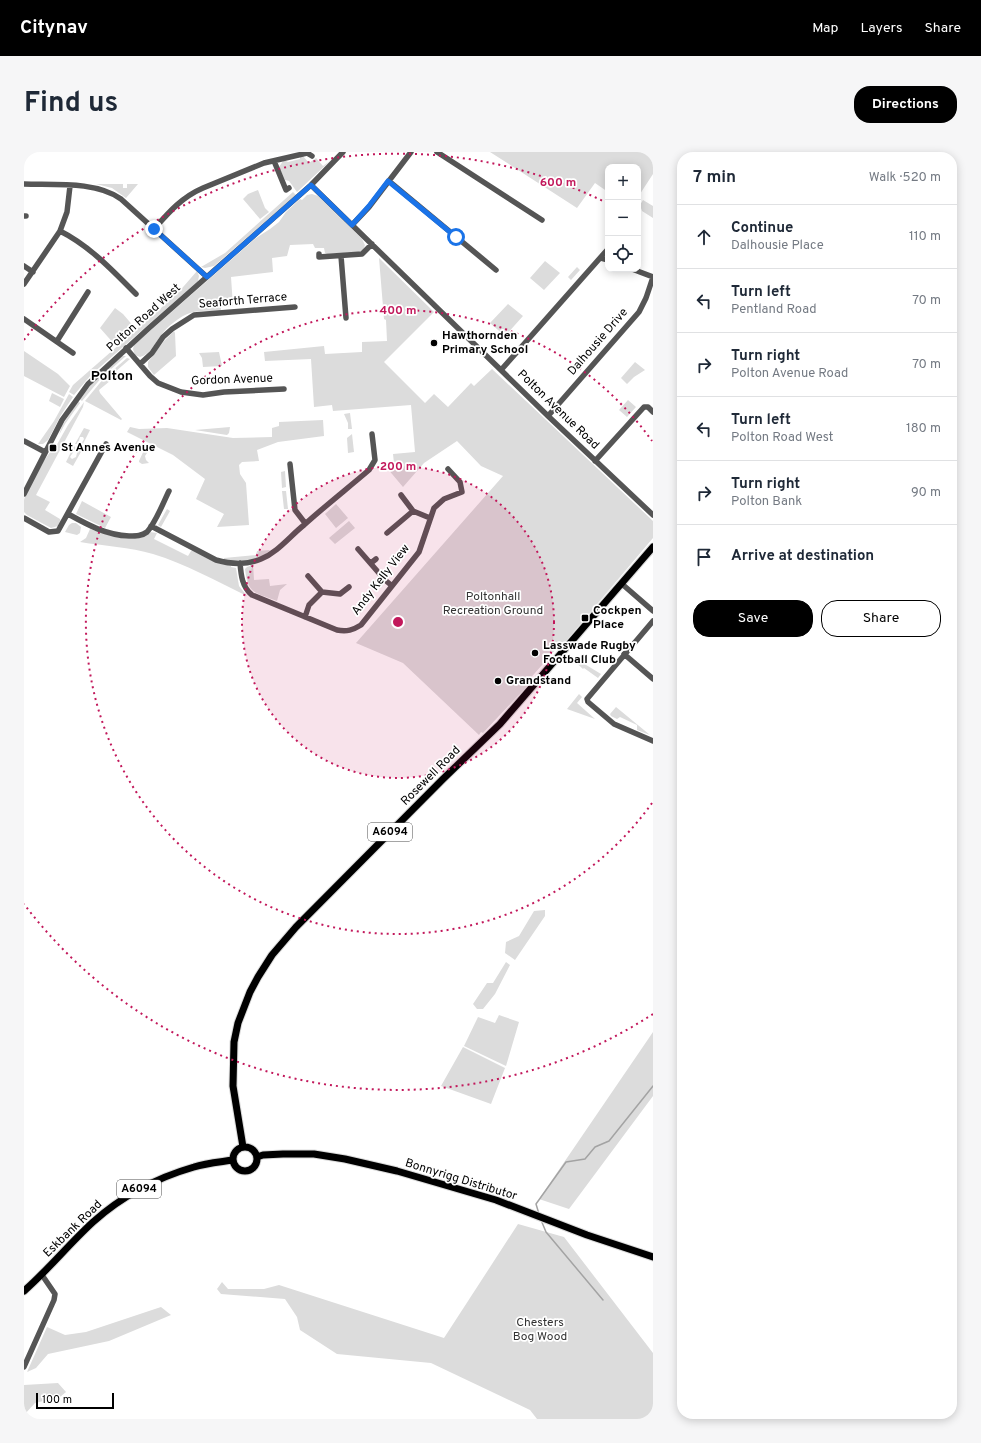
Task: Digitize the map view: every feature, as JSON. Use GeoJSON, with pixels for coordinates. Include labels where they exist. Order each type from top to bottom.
{"type":"FeatureCollection","features":[{"type":"Feature","properties":{"kind":"main road","name":"Rosewell Road"},"geometry":{"type":"LineString","coordinates":[[243,1146],[233,1086],[234,1042],[238,1023],[250,992],[272,955],[296,927],[437,784],[500,724],[653,547]]}},
{"type":"Feature","properties":{"kind":"main road"},"geometry":{"type":"LineString","coordinates":[[243,1146],[251,1148],[257,1157],[255,1165],[248,1170],[240,1170],[234,1164],[233,1160],[236,1150],[243,1146]]}},
{"type":"Feature","properties":{"kind":"main road","name":"Bonnyrigg Distributor"},"geometry":{"type":"LineString","coordinates":[[257,1157],[263,1155],[314,1154],[360,1162],[496,1200],[587,1235],[653,1257]]}},
{"type":"Feature","properties":{"kind":"main road","name":"Eskbank Road"},"geometry":{"type":"LineString","coordinates":[[24,1291],[42,1275],[93,1222],[126,1196],[154,1181],[195,1166],[233,1160]]}},
{"type":"Feature","properties":{"kind":"street","name":"Polton Road West"},"geometry":{"type":"LineString","coordinates":[[24,494],[62,420],[76,398],[96,376],[311,185],[343,152]]}},
{"type":"Feature","properties":{"kind":"street"},"geometry":{"type":"LineString","coordinates":[[352,225],[369,206],[411,152]]}},
{"type":"Feature","properties":{"kind":"street"},"geometry":{"type":"LineString","coordinates":[[436,152],[542,220]]}},
{"type":"Feature","properties":{"kind":"street"},"geometry":{"type":"LineString","coordinates":[[154,229],[179,202],[193,192],[264,164],[307,153],[312,156]]}},
{"type":"Feature","properties":{"kind":"street"},"geometry":{"type":"LineString","coordinates":[[274,161],[286,190],[289,188]]}},
{"type":"Feature","properties":{"kind":"street"},"geometry":{"type":"LineString","coordinates":[[388,181],[496,270]]}},
{"type":"Feature","properties":{"kind":"street"},"geometry":{"type":"LineString","coordinates":[[24,184],[95,187],[110,192],[121,199],[207,277]]}},
{"type":"Feature","properties":{"kind":"street","name":"Polton Avenue Road"},"geometry":{"type":"LineString","coordinates":[[311,185],[548,416],[653,515]]}},
{"type":"Feature","properties":{"kind":"street"},"geometry":{"type":"LineString","coordinates":[[24,284],[60,231],[67,212],[70,186]]}},
{"type":"Feature","properties":{"kind":"street"},"geometry":{"type":"LineString","coordinates":[[60,231],[85,246],[96,255],[136,294]]}},
{"type":"Feature","properties":{"kind":"street"},"geometry":{"type":"LineString","coordinates":[[318,254],[319,257],[362,254],[372,244]]}},
{"type":"Feature","properties":{"kind":"street"},"geometry":{"type":"LineString","coordinates":[[501,370],[605,253]]}},
{"type":"Feature","properties":{"kind":"street"},"geometry":{"type":"LineString","coordinates":[[341,256],[346,318]]}},
{"type":"Feature","properties":{"kind":"street"},"geometry":{"type":"LineString","coordinates":[[601,258],[605,259]]}},
{"type":"Feature","properties":{"kind":"street"},"geometry":{"type":"LineString","coordinates":[[24,266],[33,272]]}},
{"type":"Feature","properties":{"kind":"street"},"geometry":{"type":"LineString","coordinates":[[640,272],[653,277]]}},
{"type":"Feature","properties":{"kind":"street","name":"Dalhousie Drive"},"geometry":{"type":"LineString","coordinates":[[548,416],[639,312],[646,298],[653,277]]}},
{"type":"Feature","properties":{"kind":"street"},"geometry":{"type":"LineString","coordinates":[[57,340],[88,292]]}},
{"type":"Feature","properties":{"kind":"street","name":"Seaforth Terrace"},"geometry":{"type":"LineString","coordinates":[[140,364],[152,353],[163,337],[172,329],[194,315],[295,308]]}},
{"type":"Feature","properties":{"kind":"street"},"geometry":{"type":"LineString","coordinates":[[24,318],[57,340],[73,353]]}},
{"type":"Feature","properties":{"kind":"street","name":"Gordon Avenue"},"geometry":{"type":"LineString","coordinates":[[126,348],[150,376],[158,383],[172,390],[188,394],[203,395],[224,392],[284,389]]}},
{"type":"Feature","properties":{"kind":"street"},"geometry":{"type":"LineString","coordinates":[[595,461],[646,406],[653,412]]}},
{"type":"Feature","properties":{"kind":"street"},"geometry":{"type":"LineString","coordinates":[[151,526],[216,560],[227,564],[256,561],[270,555],[369,470],[375,460],[372,434]]}},
{"type":"Feature","properties":{"kind":"street"},"geometry":{"type":"LineString","coordinates":[[24,441],[45,452]]}},
{"type":"Feature","properties":{"kind":"street"},"geometry":{"type":"LineString","coordinates":[[24,518],[49,532],[56,532],[68,514],[106,444]]}},
{"type":"Feature","properties":{"kind":"street"},"geometry":{"type":"LineString","coordinates":[[290,464],[295,510],[306,523]]}},
{"type":"Feature","properties":{"kind":"street","name":"Andy Kelly View"},"geometry":{"type":"LineString","coordinates":[[240,563],[243,584],[252,595],[337,630],[353,630],[361,625],[391,585],[419,552],[434,508],[444,499],[462,492],[460,482],[448,469]]}},
{"type":"Feature","properties":{"kind":"street"},"geometry":{"type":"LineString","coordinates":[[68,514],[93,527],[113,534],[139,536],[143,535],[151,526],[170,490]]}},
{"type":"Feature","properties":{"kind":"street"},"geometry":{"type":"LineString","coordinates":[[401,495],[412,511],[430,518]]}},
{"type":"Feature","properties":{"kind":"street"},"geometry":{"type":"LineString","coordinates":[[387,533],[412,511]]}},
{"type":"Feature","properties":{"kind":"street"},"geometry":{"type":"LineString","coordinates":[[358,549],[391,585]]}},
{"type":"Feature","properties":{"kind":"street"},"geometry":{"type":"LineString","coordinates":[[370,563],[376,559]]}},
{"type":"Feature","properties":{"kind":"street"},"geometry":{"type":"LineString","coordinates":[[308,576],[322,592],[340,594],[349,588]]}},
{"type":"Feature","properties":{"kind":"street"},"geometry":{"type":"LineString","coordinates":[[622,584],[653,611]]}},
{"type":"Feature","properties":{"kind":"street"},"geometry":{"type":"LineString","coordinates":[[304,617],[309,605],[322,592]]}},
{"type":"Feature","properties":{"kind":"street"},"geometry":{"type":"LineString","coordinates":[[653,621],[587,699],[588,702],[614,724],[653,741]]}},
{"type":"Feature","properties":{"kind":"street"},"geometry":{"type":"LineString","coordinates":[[624,654],[653,679]]}},
{"type":"Feature","properties":{"kind":"street"},"geometry":{"type":"LineString","coordinates":[[24,1367],[54,1300],[55,1294],[42,1275]]}},
{"type":"Feature","properties":{"kind":"green space"},"geometry":{"type":"Polygon","coordinates":[[[490,152],[653,152],[653,174],[641,192],[641,164],[605,164],[605,190],[595,183],[577,208],[490,152]]]}},
{"type":"Feature","properties":{"kind":"green space"},"geometry":{"type":"Polygon","coordinates":[[[303,156],[309,163],[316,158],[323,166],[330,161],[297,192],[289,181],[285,180],[279,167],[283,161],[288,162],[300,159],[300,157],[303,156]]]}},
{"type":"Feature","properties":{"kind":"green space"},"geometry":{"type":"Polygon","coordinates":[[[96,184],[123,184],[123,188],[127,188],[127,184],[138,184],[126,198],[112,188],[96,184]]]}},
{"type":"Feature","properties":{"kind":"green space"},"geometry":{"type":"Polygon","coordinates":[[[258,190],[265,208],[269,212],[260,219],[243,199],[248,194],[258,190]]]}},
{"type":"Feature","properties":{"kind":"green space"},"geometry":{"type":"Polygon","coordinates":[[[293,192],[296,195],[214,266],[205,268],[201,267],[225,253],[293,192]]]}},
{"type":"Feature","properties":{"kind":"green space"},"geometry":{"type":"Polygon","coordinates":[[[312,194],[318,196],[362,239],[365,245],[363,250],[359,252],[327,254],[325,253],[324,248],[315,248],[313,244],[290,245],[287,256],[272,258],[273,272],[231,277],[233,306],[221,307],[221,311],[198,311],[186,314],[178,319],[161,335],[147,354],[140,357],[135,355],[133,349],[134,345],[256,238],[279,222],[286,212],[300,199],[302,200],[307,195],[312,194]]]}},
{"type":"Feature","properties":{"kind":"green space"},"geometry":{"type":"Polygon","coordinates":[[[643,200],[653,206],[653,218],[642,211],[641,203],[643,200]]]}},
{"type":"Feature","properties":{"kind":"green space","name":"Poltonhall Recreation Ground"},"geometry":{"type":"Polygon","coordinates":[[[379,258],[434,312],[384,362],[425,403],[434,394],[448,407],[471,383],[474,386],[492,369],[653,521],[653,538],[560,648],[557,648],[527,682],[530,683],[483,733],[481,732],[479,735],[403,663],[356,643],[503,476],[481,466],[457,441],[424,463],[403,487],[387,468],[394,463],[393,454],[415,452],[411,405],[333,411],[332,405],[314,407],[311,359],[265,361],[264,352],[324,346],[325,354],[362,352],[362,342],[387,341],[379,258]]]}},
{"type":"Feature","properties":{"kind":"green space"},"geometry":{"type":"Polygon","coordinates":[[[545,261],[560,273],[544,290],[530,278],[545,261]]]}},
{"type":"Feature","properties":{"kind":"green space"},"geometry":{"type":"Polygon","coordinates":[[[577,267],[580,270],[571,280],[568,277],[577,267]]]}},
{"type":"Feature","properties":{"kind":"green space"},"geometry":{"type":"Polygon","coordinates":[[[197,271],[199,276],[198,281],[91,375],[74,395],[69,392],[73,385],[177,294],[197,271]]]}},
{"type":"Feature","properties":{"kind":"green space"},"geometry":{"type":"Polygon","coordinates":[[[508,304],[523,316],[505,336],[490,323],[508,304]]]}},
{"type":"Feature","properties":{"kind":"green space"},"geometry":{"type":"Polygon","coordinates":[[[115,308],[123,314],[135,328],[115,345],[100,328],[115,308]]]}},
{"type":"Feature","properties":{"kind":"green space"},"geometry":{"type":"Polygon","coordinates":[[[174,331],[176,356],[154,375],[148,367],[148,362],[164,341],[174,331]]]}},
{"type":"Feature","properties":{"kind":"green space"},"geometry":{"type":"Polygon","coordinates":[[[24,351],[58,374],[70,386],[64,397],[24,376],[24,351]]]}},
{"type":"Feature","properties":{"kind":"green space"},"geometry":{"type":"Polygon","coordinates":[[[219,352],[222,366],[203,367],[202,358],[199,353],[219,352]]]}},
{"type":"Feature","properties":{"kind":"green space"},"geometry":{"type":"Polygon","coordinates":[[[122,356],[126,356],[102,377],[82,401],[79,399],[93,383],[122,356]]]}},
{"type":"Feature","properties":{"kind":"green space"},"geometry":{"type":"Polygon","coordinates":[[[127,358],[130,359],[115,372],[116,376],[99,390],[122,419],[121,420],[85,401],[104,378],[127,358]]]}},
{"type":"Feature","properties":{"kind":"green space"},"geometry":{"type":"Polygon","coordinates":[[[635,362],[645,370],[634,377],[627,384],[621,378],[635,362]]]}},
{"type":"Feature","properties":{"kind":"green space"},"geometry":{"type":"Polygon","coordinates":[[[52,393],[64,399],[60,407],[49,401],[52,393]]]}},
{"type":"Feature","properties":{"kind":"green space"},"geometry":{"type":"Polygon","coordinates":[[[69,394],[73,397],[61,415],[48,440],[43,444],[38,444],[54,421],[69,394]]]}},
{"type":"Feature","properties":{"kind":"green space"},"geometry":{"type":"Polygon","coordinates":[[[628,400],[636,407],[627,417],[619,410],[628,400]]]}},
{"type":"Feature","properties":{"kind":"green space"},"geometry":{"type":"Polygon","coordinates":[[[78,401],[80,403],[59,435],[62,426],[78,401]]]}},
{"type":"Feature","properties":{"kind":"green space"},"geometry":{"type":"Polygon","coordinates":[[[84,402],[83,407],[36,495],[50,502],[45,510],[60,519],[61,522],[58,526],[51,528],[24,512],[24,500],[33,480],[47,456],[55,448],[68,425],[84,402]]]}},
{"type":"Feature","properties":{"kind":"green space"},"geometry":{"type":"Polygon","coordinates":[[[350,413],[352,429],[348,429],[348,423],[344,414],[350,413]]]}},
{"type":"Feature","properties":{"kind":"green space"},"geometry":{"type":"Polygon","coordinates":[[[323,420],[324,436],[278,442],[257,450],[259,461],[242,462],[239,465],[240,474],[246,483],[249,525],[217,527],[224,514],[196,499],[205,479],[173,455],[127,432],[130,427],[139,429],[167,428],[233,438],[272,437],[272,428],[279,426],[279,422],[323,420]]]}},
{"type":"Feature","properties":{"kind":"green space"},"geometry":{"type":"Polygon","coordinates":[[[230,427],[227,435],[195,430],[230,427]]]}},
{"type":"Feature","properties":{"kind":"green space"},"geometry":{"type":"Polygon","coordinates":[[[84,428],[90,430],[81,448],[80,446],[84,439],[83,437],[80,437],[78,444],[75,444],[84,428]]]}},
{"type":"Feature","properties":{"kind":"green space"},"geometry":{"type":"Polygon","coordinates":[[[352,434],[354,452],[348,453],[347,438],[352,434]]]}},
{"type":"Feature","properties":{"kind":"green space"},"geometry":{"type":"Polygon","coordinates":[[[74,446],[76,448],[70,457],[72,459],[76,457],[78,449],[82,450],[73,466],[66,462],[74,446]]]}},
{"type":"Feature","properties":{"kind":"green space"},"geometry":{"type":"Polygon","coordinates":[[[146,446],[151,447],[145,456],[149,463],[142,464],[139,461],[146,446]]]}},
{"type":"Feature","properties":{"kind":"green space"},"geometry":{"type":"Polygon","coordinates":[[[285,471],[286,487],[282,488],[281,472],[285,471]]]}},
{"type":"Feature","properties":{"kind":"green space"},"geometry":{"type":"Polygon","coordinates":[[[282,491],[286,491],[288,509],[284,509],[282,491]]]}},
{"type":"Feature","properties":{"kind":"green space"},"geometry":{"type":"Polygon","coordinates":[[[82,501],[111,517],[105,528],[76,514],[82,501]]]}},
{"type":"Feature","properties":{"kind":"green space"},"geometry":{"type":"Polygon","coordinates":[[[336,504],[348,518],[336,528],[325,514],[336,504]]]}},
{"type":"Feature","properties":{"kind":"green space"},"geometry":{"type":"Polygon","coordinates":[[[167,509],[170,511],[161,527],[158,525],[167,509]]]}},
{"type":"Feature","properties":{"kind":"green space"},"geometry":{"type":"Polygon","coordinates":[[[349,521],[355,528],[335,544],[329,538],[349,521]]]}},
{"type":"Feature","properties":{"kind":"green space"},"geometry":{"type":"Polygon","coordinates":[[[72,523],[76,523],[81,527],[80,533],[77,535],[65,532],[72,523]]]}},
{"type":"Feature","properties":{"kind":"green space"},"geometry":{"type":"Polygon","coordinates":[[[90,529],[128,539],[140,538],[150,532],[157,533],[154,539],[188,556],[191,551],[193,551],[220,564],[236,568],[239,586],[247,596],[189,568],[153,554],[126,548],[80,542],[86,538],[90,529]]]}},
{"type":"Feature","properties":{"kind":"green space"},"geometry":{"type":"Polygon","coordinates":[[[270,550],[261,557],[255,559],[243,561],[224,560],[224,558],[256,555],[257,551],[270,550]]]}},
{"type":"Feature","properties":{"kind":"green space"},"geometry":{"type":"Polygon","coordinates":[[[250,564],[253,564],[254,580],[269,579],[270,586],[287,584],[280,590],[277,601],[258,594],[248,584],[245,569],[250,566],[250,564]]]}},
{"type":"Feature","properties":{"kind":"green space"},"geometry":{"type":"Polygon","coordinates":[[[573,657],[601,674],[598,678],[584,668],[583,669],[572,659],[573,657]]]}},
{"type":"Feature","properties":{"kind":"green space"},"geometry":{"type":"Polygon","coordinates":[[[579,694],[582,697],[577,703],[595,719],[567,709],[579,694]]]}},
{"type":"Feature","properties":{"kind":"green space"},"geometry":{"type":"Polygon","coordinates":[[[616,707],[650,735],[637,730],[637,725],[620,717],[617,719],[611,716],[610,714],[616,707]]]}},
{"type":"Feature","properties":{"kind":"green space"},"geometry":{"type":"Polygon","coordinates":[[[545,910],[545,916],[515,960],[505,953],[506,942],[519,936],[534,911],[545,910]]]}},
{"type":"Feature","properties":{"kind":"green space"},"geometry":{"type":"Polygon","coordinates":[[[506,962],[510,965],[495,994],[483,1009],[477,1009],[473,1004],[487,983],[493,983],[506,962]]]}},
{"type":"Feature","properties":{"kind":"green space"},"geometry":{"type":"Polygon","coordinates":[[[499,1015],[519,1022],[506,1066],[464,1046],[478,1017],[495,1023],[499,1015]]]}},
{"type":"Feature","properties":{"kind":"green space"},"geometry":{"type":"Polygon","coordinates":[[[653,1032],[653,1096],[569,1209],[539,1199],[653,1032]]]}},
{"type":"Feature","properties":{"kind":"green space"},"geometry":{"type":"Polygon","coordinates":[[[463,1047],[505,1068],[491,1104],[441,1086],[463,1047]]]}},
{"type":"Feature","properties":{"kind":"green space","name":"Chesters Bog Wood"},"geometry":{"type":"Polygon","coordinates":[[[518,1224],[564,1237],[653,1353],[653,1419],[537,1419],[530,1410],[431,1363],[337,1354],[300,1330],[297,1317],[285,1299],[221,1294],[217,1289],[222,1282],[228,1289],[264,1289],[279,1285],[444,1338],[518,1224]]]}},
{"type":"Feature","properties":{"kind":"green space"},"geometry":{"type":"Polygon","coordinates":[[[161,1307],[171,1315],[109,1341],[48,1354],[36,1368],[27,1372],[47,1327],[65,1335],[86,1332],[161,1307]]]}},
{"type":"Feature","properties":{"kind":"green space"},"geometry":{"type":"Polygon","coordinates":[[[58,1383],[66,1392],[60,1397],[35,1403],[24,1415],[24,1385],[58,1383]]]}},
{"type":"Feature","properties":{"kind":"waterway"},"geometry":{"type":"LineString","coordinates":[[539,1214],[536,1204],[566,1162],[585,1159],[595,1147],[609,1141],[653,1086]]}},
{"type":"Feature","properties":{"kind":"waterway"},"geometry":{"type":"LineString","coordinates":[[541,1220],[546,1232],[603,1300]]}},
{"type":"Feature","properties":{"kind":"place","name":"Hawthornden Primary School"},"geometry":{"type":"Point","coordinates":[434,343]}},
{"type":"Feature","properties":{"kind":"place","name":"St Annes Avenue"},"geometry":{"type":"Point","coordinates":[53,448]}},
{"type":"Feature","properties":{"kind":"place","name":"Cockpen Place"},"geometry":{"type":"Point","coordinates":[585,618]}},
{"type":"Feature","properties":{"kind":"place","name":"Lasswade Rugby Football Club"},"geometry":{"type":"Point","coordinates":[535,653]}},
{"type":"Feature","properties":{"kind":"place","name":"Grandstand"},"geometry":{"type":"Point","coordinates":[498,681]}},
{"type":"Feature","properties":{"kind":"district","name":"Polton"},"geometry":{"type":"Point","coordinates":[112,376]}},
{"type":"Feature","properties":{"kind":"route"},"geometry":{"type":"LineString","coordinates":[[154,229],[207,277],[311,185],[352,225],[388,181],[456,237]]}}]}
